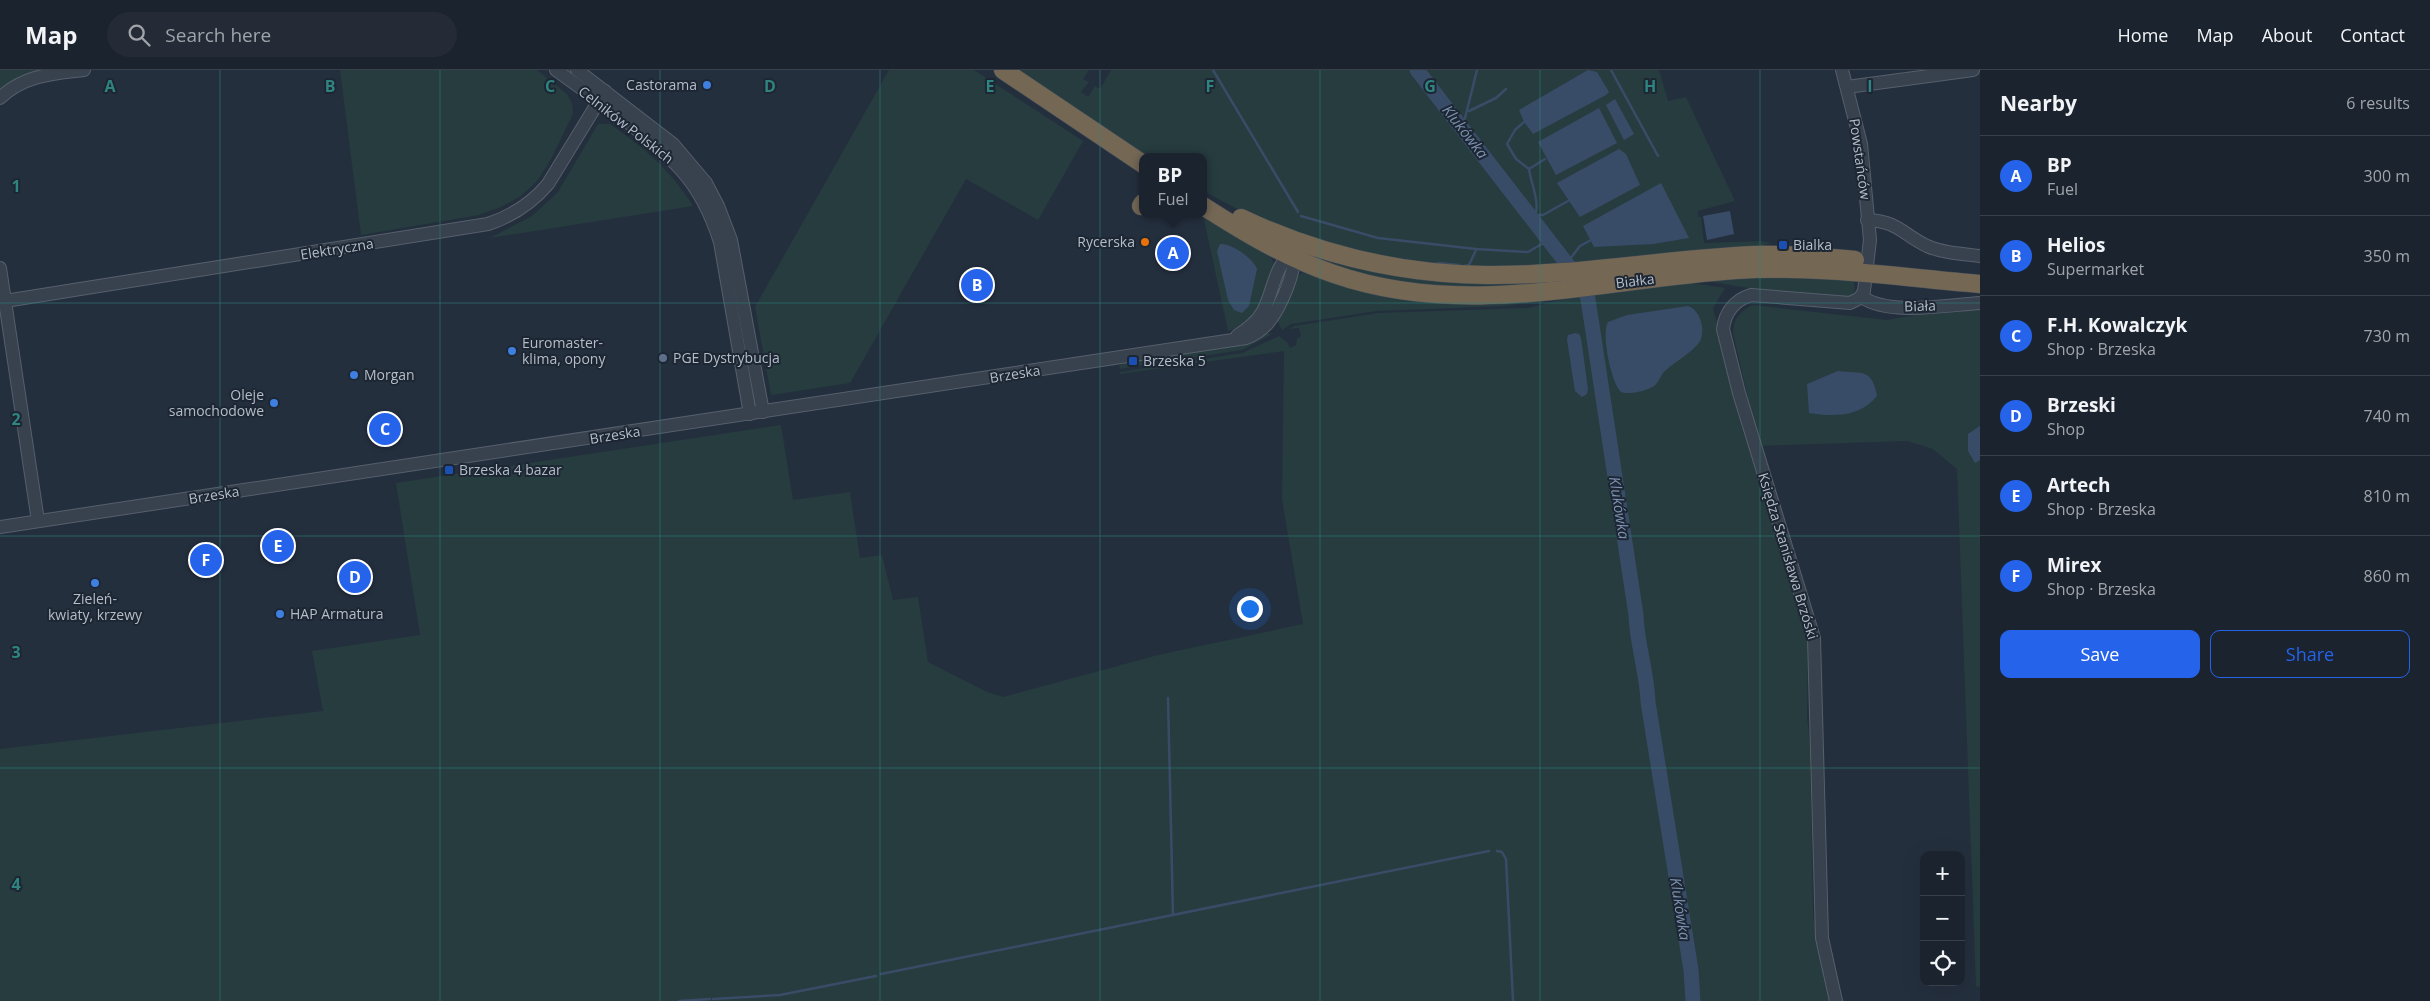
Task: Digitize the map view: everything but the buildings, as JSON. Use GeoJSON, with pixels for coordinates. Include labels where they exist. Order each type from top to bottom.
{"type":"FeatureCollection","features":[{"type":"Feature","properties":{"kind":"highway"},"geometry":{"type":"LineString","coordinates":[[1003,70],[1139,161]]}},
{"type":"Feature","properties":{"kind":"highway"},"geometry":{"type":"LineString","coordinates":[[1128,153],[1139,166]]}},
{"type":"Feature","properties":{"kind":"highway"},"geometry":{"type":"LineString","coordinates":[[1207,200],[1290,251]]}},
{"type":"Feature","properties":{"kind":"highway"},"geometry":{"type":"LineString","coordinates":[[1207,208],[1290,251]]}},
{"type":"Feature","properties":{"kind":"highway","name":"Białka"},"geometry":{"type":"LineString","coordinates":[[1290,251],[1310,246],[1379,264],[1428,271],[1486,275],[1552,273],[1752,255],[1809,256],[1866,267],[1980,284]]}},
{"type":"Feature","properties":{"kind":"highway","name":"Białka"},"geometry":{"type":"LineString","coordinates":[[1290,251],[1365,284],[1414,293],[1482,297],[1764,269],[1866,267],[1980,274]]}},
{"type":"Feature","properties":{"kind":"street"},"geometry":{"type":"LineString","coordinates":[[0,98],[10,88],[27,79],[84,70]]}},
{"type":"Feature","properties":{"kind":"street","name":"Celników Polskich"},"geometry":{"type":"LineString","coordinates":[[556,70],[601,96],[673,144],[706,183],[736,265],[763,412]]}},
{"type":"Feature","properties":{"kind":"street","name":"Celników Polskich"},"geometry":{"type":"LineString","coordinates":[[577,70],[601,96]]}},
{"type":"Feature","properties":{"kind":"street","name":"Powstańców"},"geometry":{"type":"LineString","coordinates":[[1842,70],[1861,144],[1867,220],[1864,240],[1866,267]]}},
{"type":"Feature","properties":{"kind":"street"},"geometry":{"type":"LineString","coordinates":[[1847,87],[1973,70]]}},
{"type":"Feature","properties":{"kind":"street","name":"Elektryczna"},"geometry":{"type":"LineString","coordinates":[[5,301],[488,224],[520,210],[544,190],[601,96]]}},
{"type":"Feature","properties":{"kind":"street"},"geometry":{"type":"LineString","coordinates":[[1867,220],[1888,222],[1920,242],[1940,250],[1980,256]]}},
{"type":"Feature","properties":{"kind":"street","name":"Celników Polskich"},"geometry":{"type":"LineString","coordinates":[[719,221],[750,414]]}},
{"type":"Feature","properties":{"kind":"street","name":"Brzeska"},"geometry":{"type":"LineString","coordinates":[[0,527],[1229,342],[1252,326],[1260,316],[1290,251]]}},
{"type":"Feature","properties":{"kind":"street"},"geometry":{"type":"LineString","coordinates":[[1862,297],[1866,267]]}},
{"type":"Feature","properties":{"kind":"street"},"geometry":{"type":"LineString","coordinates":[[0,268],[38,521]]}},
{"type":"Feature","properties":{"kind":"street","name":"Księdza Stanisława Brzóski"},"geometry":{"type":"LineString","coordinates":[[1836,1001],[1822,938],[1814,638],[1739,393],[1723,329],[1730,309],[1740,300],[1751,295],[1850,303],[1856,302],[1862,297]]}},
{"type":"Feature","properties":{"kind":"street","name":"Biała"},"geometry":{"type":"LineString","coordinates":[[1862,297],[1872,303],[1893,306],[1980,304]]}},
{"type":"Feature","properties":{"kind":"green space"},"geometry":{"type":"Polygon","coordinates":[[[0,70],[42,70],[23,75],[0,89],[0,70]]]}},
{"type":"Feature","properties":{"kind":"green space"},"geometry":{"type":"Polygon","coordinates":[[[340,70],[537,70],[567,94],[572,103],[573,114],[551,159],[538,180],[521,196],[501,207],[479,215],[361,235],[340,70]]]}},
{"type":"Feature","properties":{"kind":"green space"},"geometry":{"type":"Polygon","coordinates":[[[889,70],[974,70],[1083,141],[1038,220],[966,179],[850,383],[771,395],[755,307],[889,70]]]}},
{"type":"Feature","properties":{"kind":"green space"},"geometry":{"type":"Polygon","coordinates":[[[1019,70],[1089,70],[1083,79],[1089,82],[1081,92],[1088,97],[1095,86],[1100,89],[1111,70],[1659,70],[1668,101],[1686,97],[1735,201],[1698,211],[1698,217],[1701,217],[1704,243],[1761,241],[1772,243],[1733,251],[1507,271],[1392,262],[1266,224],[1207,193],[1207,153],[1143,153],[1019,70]]]}},
{"type":"Feature","properties":{"kind":"green space"},"geometry":{"type":"Polygon","coordinates":[[[598,124],[610,124],[646,151],[666,170],[693,206],[490,238],[532,216],[558,192],[598,124]]]}},
{"type":"Feature","properties":{"kind":"green space"},"geometry":{"type":"Polygon","coordinates":[[[1207,217],[1269,254],[1275,265],[1262,307],[1244,327],[1228,331],[1204,218],[1207,217]]]}},
{"type":"Feature","properties":{"kind":"green space"},"geometry":{"type":"Polygon","coordinates":[[[1306,254],[1561,279],[1562,287],[1419,290],[1301,256],[1306,254]]]}},
{"type":"Feature","properties":{"kind":"green space"},"geometry":{"type":"Polygon","coordinates":[[[1302,273],[1320,276],[1371,293],[1399,299],[1476,304],[1534,301],[1505,306],[1377,311],[1291,324],[1282,330],[1277,320],[1294,278],[1302,273]]]}},
{"type":"Feature","properties":{"kind":"green space"},"geometry":{"type":"Polygon","coordinates":[[[1718,275],[1851,277],[1854,281],[1855,291],[1848,298],[1761,290],[1699,280],[1718,275]]]}},
{"type":"Feature","properties":{"kind":"green space"},"geometry":{"type":"Polygon","coordinates":[[[1692,283],[1725,288],[1713,308],[1763,492],[1808,642],[1807,718],[1810,743],[1813,916],[1817,930],[1817,946],[1830,1001],[0,1001],[0,749],[323,711],[312,651],[420,635],[396,483],[781,425],[793,500],[850,492],[860,558],[882,555],[893,600],[918,597],[928,662],[987,692],[1003,697],[1158,655],[1303,624],[1282,499],[1284,351],[1120,374],[1120,372],[1242,353],[1279,336],[1287,342],[1290,348],[1296,345],[1297,339],[1301,336],[1299,328],[1290,329],[1294,326],[1378,313],[1529,308],[1562,299],[1692,283]]]}},
{"type":"Feature","properties":{"kind":"green space"},"geometry":{"type":"Polygon","coordinates":[[[1752,305],[1887,320],[1950,309],[1980,308],[1980,986],[1976,987],[1957,469],[1933,449],[1907,441],[1759,446],[1733,333],[1734,324],[1738,316],[1752,305]]]}},
{"type":"Feature","properties":{"kind":"green space"},"geometry":{"type":"Polygon","coordinates":[[[1274,333],[1242,350],[1119,369],[1123,363],[1236,346],[1263,334],[1274,333]]]}},
{"type":"Feature","properties":{"kind":"water"},"geometry":{"type":"Polygon","coordinates":[[[1588,70],[1597,72],[1609,92],[1533,134],[1524,122],[1519,110],[1588,70]]]}},
{"type":"Feature","properties":{"kind":"water"},"geometry":{"type":"Polygon","coordinates":[[[1615,99],[1634,134],[1624,140],[1606,105],[1615,99]]]}},
{"type":"Feature","properties":{"kind":"water"},"geometry":{"type":"Polygon","coordinates":[[[1599,108],[1617,143],[1556,175],[1538,142],[1599,108]]]}},
{"type":"Feature","properties":{"kind":"water"},"geometry":{"type":"Polygon","coordinates":[[[1619,149],[1626,154],[1640,185],[1580,217],[1557,183],[1619,149]]]}},
{"type":"Feature","properties":{"kind":"water"},"geometry":{"type":"Polygon","coordinates":[[[1661,183],[1689,238],[1653,244],[1594,247],[1583,226],[1661,183]]]}},
{"type":"Feature","properties":{"kind":"water"},"geometry":{"type":"Polygon","coordinates":[[[1730,211],[1734,234],[1707,240],[1703,216],[1730,211]]]}},
{"type":"Feature","properties":{"kind":"water"},"geometry":{"type":"Polygon","coordinates":[[[1220,244],[1225,244],[1241,252],[1251,260],[1257,269],[1249,306],[1242,313],[1234,310],[1228,300],[1217,251],[1220,244]]]}},
{"type":"Feature","properties":{"kind":"water"},"geometry":{"type":"Polygon","coordinates":[[[1688,306],[1696,311],[1702,325],[1702,335],[1698,343],[1663,373],[1654,386],[1638,392],[1621,392],[1617,387],[1608,358],[1606,328],[1608,322],[1627,315],[1688,306]]]}},
{"type":"Feature","properties":{"kind":"water"},"geometry":{"type":"Polygon","coordinates":[[[1579,334],[1581,338],[1588,389],[1587,394],[1582,397],[1575,391],[1567,340],[1568,335],[1579,334]]]}},
{"type":"Feature","properties":{"kind":"water"},"geometry":{"type":"Polygon","coordinates":[[[1838,371],[1865,374],[1872,381],[1877,396],[1870,403],[1855,412],[1837,415],[1809,413],[1807,384],[1838,371]]]}},
{"type":"Feature","properties":{"kind":"water"},"geometry":{"type":"Polygon","coordinates":[[[1980,426],[1980,460],[1975,463],[1968,451],[1968,434],[1980,426]]]}},
{"type":"Feature","properties":{"kind":"waterway"},"geometry":{"type":"LineString","coordinates":[[1213,70],[1298,212]]}},
{"type":"Feature","properties":{"kind":"waterway","name":"Klukówka"},"geometry":{"type":"LineString","coordinates":[[1417,70],[1581,282],[1588,299],[1638,637],[1691,970],[1693,1001]]}},
{"type":"Feature","properties":{"kind":"waterway"},"geometry":{"type":"LineString","coordinates":[[1462,130],[1477,70]]}},
{"type":"Feature","properties":{"kind":"waterway"},"geometry":{"type":"LineString","coordinates":[[1611,70],[1658,156]]}},
{"type":"Feature","properties":{"kind":"waterway"},"geometry":{"type":"LineString","coordinates":[[1469,111],[1496,98],[1506,89]]}},
{"type":"Feature","properties":{"kind":"waterway"},"geometry":{"type":"LineString","coordinates":[[1524,122],[1515,130],[1507,144],[1516,159],[1529,169],[1536,202],[1535,215],[1532,220]]}},
{"type":"Feature","properties":{"kind":"waterway"},"geometry":{"type":"LineString","coordinates":[[1529,169],[1545,159]]}},
{"type":"Feature","properties":{"kind":"waterway"},"geometry":{"type":"LineString","coordinates":[[1536,215],[1543,215],[1568,201]]}},
{"type":"Feature","properties":{"kind":"waterway"},"geometry":{"type":"LineString","coordinates":[[1301,216],[1378,238],[1476,249],[1528,252],[1547,241]]}},
{"type":"Feature","properties":{"kind":"waterway"},"geometry":{"type":"LineString","coordinates":[[1566,264],[1580,246],[1591,240]]}},
{"type":"Feature","properties":{"kind":"waterway"},"geometry":{"type":"LineString","coordinates":[[1464,266],[1469,265],[1476,250]]}},
{"type":"Feature","properties":{"kind":"waterway"},"geometry":{"type":"LineString","coordinates":[[1438,263],[1459,265]]}},
{"type":"Feature","properties":{"kind":"waterway"},"geometry":{"type":"LineString","coordinates":[[1168,698],[1173,915]]}},
{"type":"Feature","properties":{"kind":"waterway"},"geometry":{"type":"LineString","coordinates":[[881,974],[1489,851]]}},
{"type":"Feature","properties":{"kind":"waterway"},"geometry":{"type":"LineString","coordinates":[[1497,851],[1502,852],[1506,859],[1513,1001]]}},
{"type":"Feature","properties":{"kind":"waterway"},"geometry":{"type":"LineString","coordinates":[[713,999],[780,995],[876,976]]}},
{"type":"Feature","properties":{"kind":"waterway"},"geometry":{"type":"LineString","coordinates":[[679,1001],[710,999]]}},
{"type":"Feature","properties":{"kind":"place","name":"Castorama"},"geometry":{"type":"Point","coordinates":[707,85]}},
{"type":"Feature","properties":{"kind":"place","name":"Rycerska"},"geometry":{"type":"Point","coordinates":[1145,242]}},
{"type":"Feature","properties":{"kind":"place","name":"Bialka"},"geometry":{"type":"Point","coordinates":[1783,245]}},
{"type":"Feature","properties":{"kind":"place","name":"BP"},"geometry":{"type":"Point","coordinates":[1173,253]}},
{"type":"Feature","properties":{"kind":"place","name":"Helios"},"geometry":{"type":"Point","coordinates":[977,285]}},
{"type":"Feature","properties":{"kind":"place","name":"Euromaster- klima, opony"},"geometry":{"type":"Point","coordinates":[512,351]}},
{"type":"Feature","properties":{"kind":"place","name":"PGE Dystrybucja"},"geometry":{"type":"Point","coordinates":[663,358]}},
{"type":"Feature","properties":{"kind":"place","name":"Brzeska 5"},"geometry":{"type":"Point","coordinates":[1133,361]}},
{"type":"Feature","properties":{"kind":"place","name":"Morgan"},"geometry":{"type":"Point","coordinates":[354,375]}},
{"type":"Feature","properties":{"kind":"place","name":"Oleje samochodowe"},"geometry":{"type":"Point","coordinates":[274,403]}},
{"type":"Feature","properties":{"kind":"place","name":"F.H. Kowalczyk"},"geometry":{"type":"Point","coordinates":[385,429]}},
{"type":"Feature","properties":{"kind":"place","name":"Brzeska 4 bazar"},"geometry":{"type":"Point","coordinates":[449,470]}},
{"type":"Feature","properties":{"kind":"place","name":"Artech"},"geometry":{"type":"Point","coordinates":[278,546]}},
{"type":"Feature","properties":{"kind":"place","name":"Mirex"},"geometry":{"type":"Point","coordinates":[206,560]}},
{"type":"Feature","properties":{"kind":"place","name":"Brzeski"},"geometry":{"type":"Point","coordinates":[355,577]}},
{"type":"Feature","properties":{"kind":"place","name":"Zieleń- kwiaty, krzewy"},"geometry":{"type":"Point","coordinates":[95,583]}},
{"type":"Feature","properties":{"kind":"place","name":"HAP Armatura"},"geometry":{"type":"Point","coordinates":[280,614]}}]}
